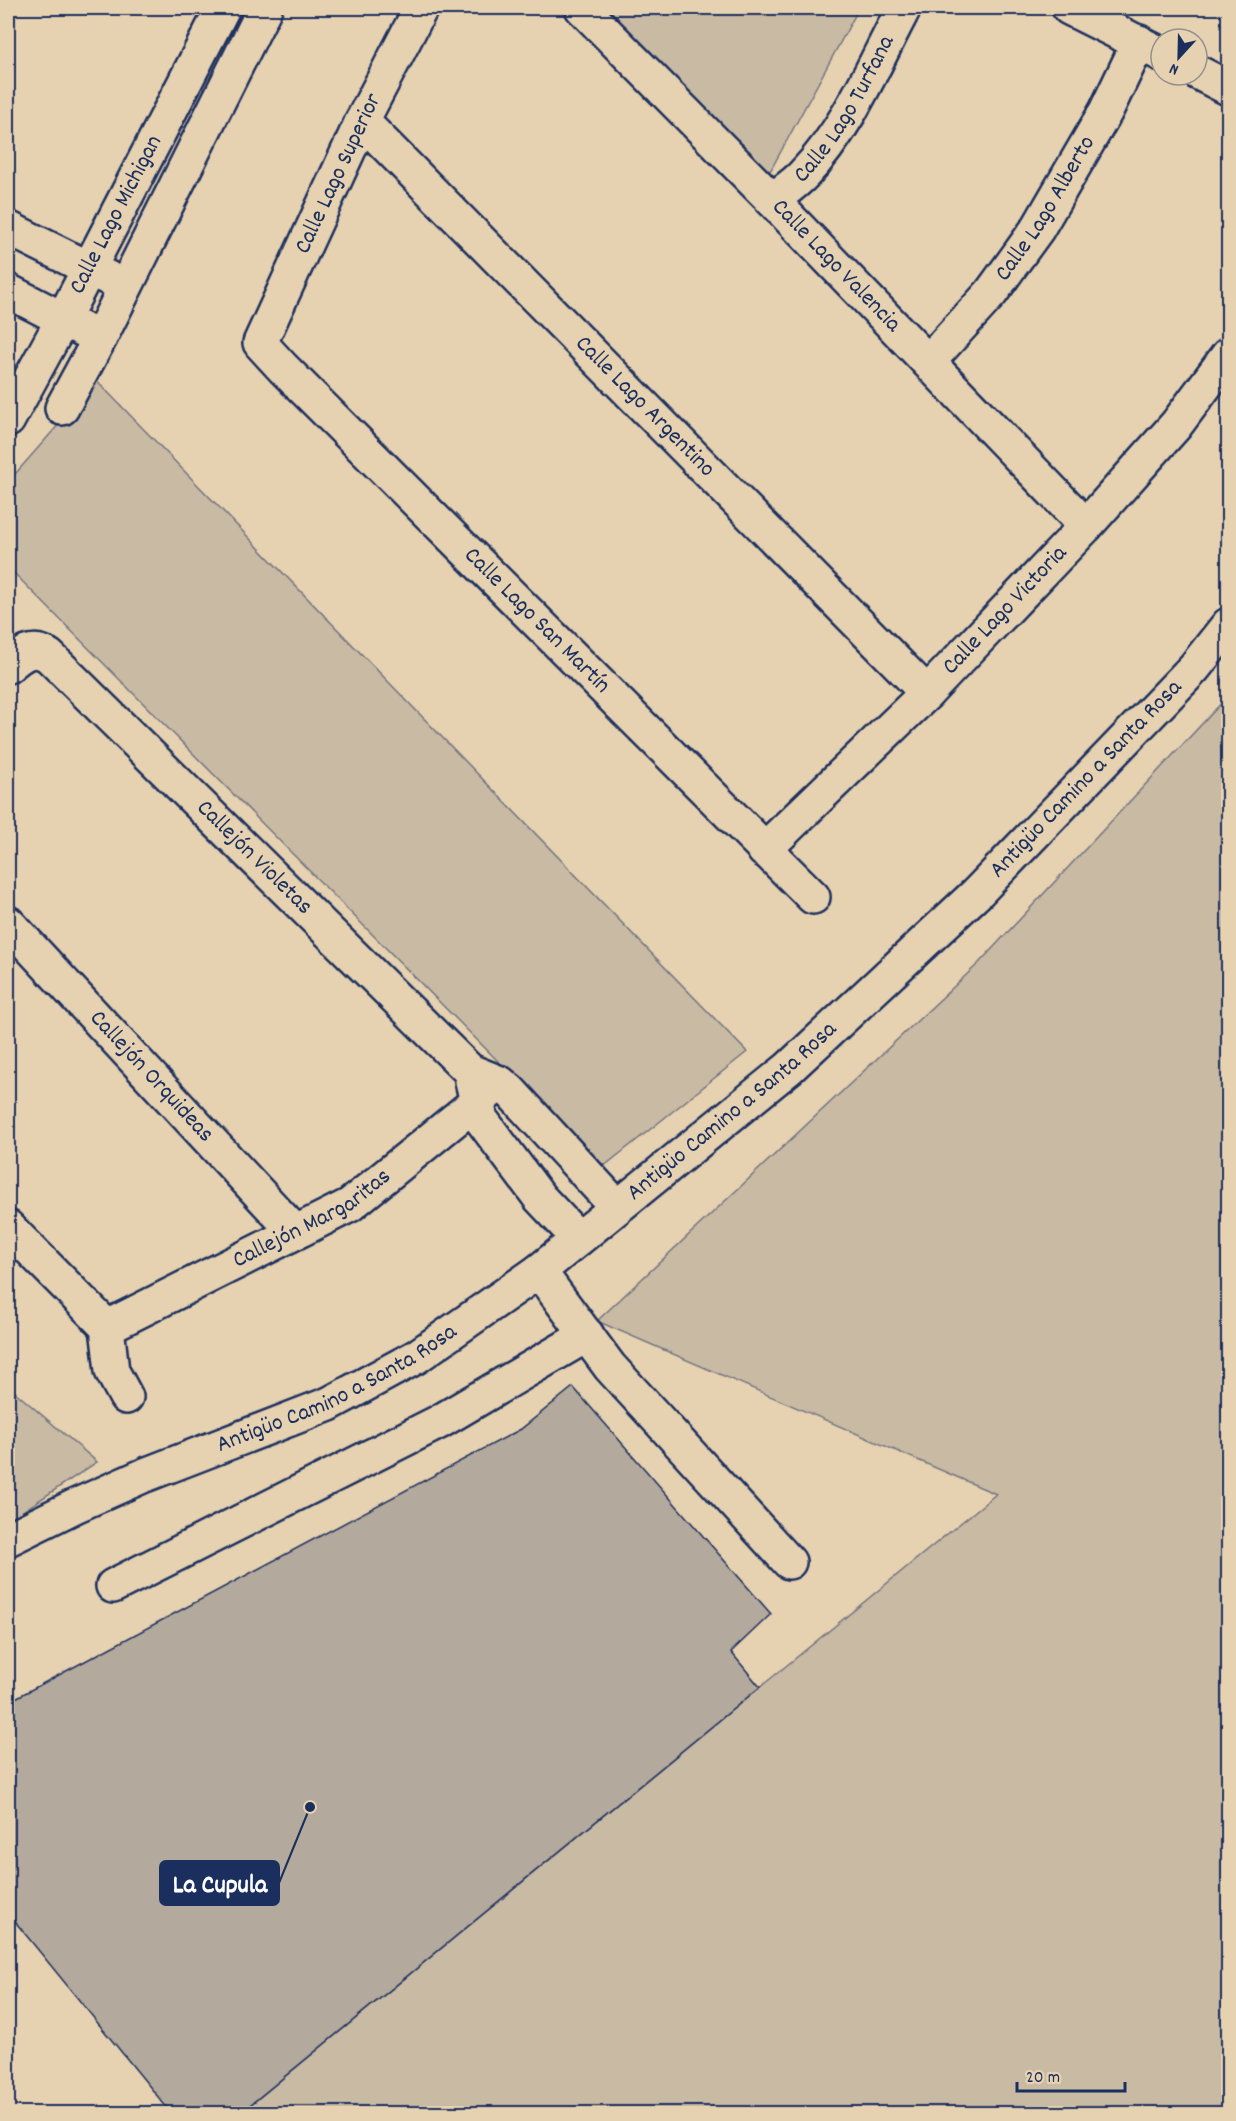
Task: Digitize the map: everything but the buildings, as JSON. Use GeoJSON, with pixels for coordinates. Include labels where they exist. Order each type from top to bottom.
{"type":"FeatureCollection","features":[{"type":"Feature","properties":{"kind":"street","name":"Calle Lago Michigan"},"geometry":{"type":"LineString","coordinates":[[8,420],[90,268],[223,8]]}},
{"type":"Feature","properties":{"kind":"street","name":"Calle Lago Michigan"},"geometry":{"type":"LineString","coordinates":[[62,408],[126,287],[265,8]]}},
{"type":"Feature","properties":{"kind":"street","name":"Calle Lago Superior"},"geometry":{"type":"LineString","coordinates":[[260,343],[362,121],[421,8]]}},
{"type":"Feature","properties":{"kind":"street","name":"Calle Lago Valencia"},"geometry":{"type":"LineString","coordinates":[[582,8],[772,200],[1086,526]]}},
{"type":"Feature","properties":{"kind":"street","name":"Calle Lago Turfana"},"geometry":{"type":"LineString","coordinates":[[772,200],[804,175],[831,141],[847,116],[904,8]]}},
{"type":"Feature","properties":{"kind":"street"},"geometry":{"type":"LineString","coordinates":[[1069,8],[1149,48]]}},
{"type":"Feature","properties":{"kind":"street","name":"Calle Lago Alberto"},"geometry":{"type":"LineString","coordinates":[[928,362],[991,293],[1038,228],[1106,111],[1149,49]]}},
{"type":"Feature","properties":{"kind":"street"},"geometry":{"type":"LineString","coordinates":[[1209,78],[1228,88]]}},
{"type":"Feature","properties":{"kind":"street","name":"Calle Lago Argentino"},"geometry":{"type":"LineString","coordinates":[[362,121],[927,693]]}},
{"type":"Feature","properties":{"kind":"street"},"geometry":{"type":"LineString","coordinates":[[8,228],[126,287]]}},
{"type":"Feature","properties":{"kind":"street"},"geometry":{"type":"LineString","coordinates":[[8,291],[100,338]]}},
{"type":"Feature","properties":{"kind":"street","name":"Calle Lago San Martín"},"geometry":{"type":"LineString","coordinates":[[260,343],[282,368],[813,897]]}},
{"type":"Feature","properties":{"kind":"street","name":"Calle Lago Victoria"},"geometry":{"type":"LineString","coordinates":[[764,850],[927,693],[1086,526],[1176,425],[1228,355]]}},
{"type":"Feature","properties":{"kind":"street","name":"Antigüo Camino a Santa Rosa"},"geometry":{"type":"LineString","coordinates":[[8,1539],[144,1475],[329,1404],[360,1389],[416,1357],[539,1271],[789,1068],[977,893],[1194,668],[1228,625]]}},
{"type":"Feature","properties":{"kind":"street","name":"Callejón Violetas"},"geometry":{"type":"LineString","coordinates":[[21,658],[41,651],[49,656],[470,1071],[488,1093],[481,1119],[540,1198],[578,1238]]}},
{"type":"Feature","properties":{"kind":"street","name":"Callejón Orquideas"},"geometry":{"type":"LineString","coordinates":[[8,923],[295,1232]]}},
{"type":"Feature","properties":{"kind":"street"},"geometry":{"type":"LineString","coordinates":[[488,1093],[617,1207]]}},
{"type":"Feature","properties":{"kind":"street","name":"Callejón Margaritas"},"geometry":{"type":"LineString","coordinates":[[106,1327],[350,1205],[488,1093]]}},
{"type":"Feature","properties":{"kind":"street"},"geometry":{"type":"LineString","coordinates":[[8,1227],[106,1327],[112,1371],[126,1396]]}},
{"type":"Feature","properties":{"kind":"street"},"geometry":{"type":"LineString","coordinates":[[539,1271],[610,1367],[789,1562]]}},
{"type":"Feature","properties":{"kind":"street"},"geometry":{"type":"LineString","coordinates":[[113,1586],[439,1422],[586,1335]]}},
{"type":"Feature","properties":{"kind":"shaded area"},"geometry":{"type":"Polygon","coordinates":[[[598,8],[859,8],[768,175],[598,8]]]}},
{"type":"Feature","properties":{"kind":"shaded area"},"geometry":{"type":"Polygon","coordinates":[[[97,381],[747,1052],[603,1167],[8,567],[8,482],[97,381]]]}},
{"type":"Feature","properties":{"kind":"shaded area"},"geometry":{"type":"Polygon","coordinates":[[[1228,696],[1228,2113],[239,2114],[996,1494],[597,1321],[979,963],[1228,696]]]}},
{"type":"Feature","properties":{"kind":"shaded area"},"geometry":{"type":"Polygon","coordinates":[[[8,1386],[97,1462],[8,1521],[8,1386]]]}},
{"type":"Feature","properties":{"kind":"place","name":"La Cupula"},"geometry":{"type":"Point","coordinates":[310,1807]}}]}
